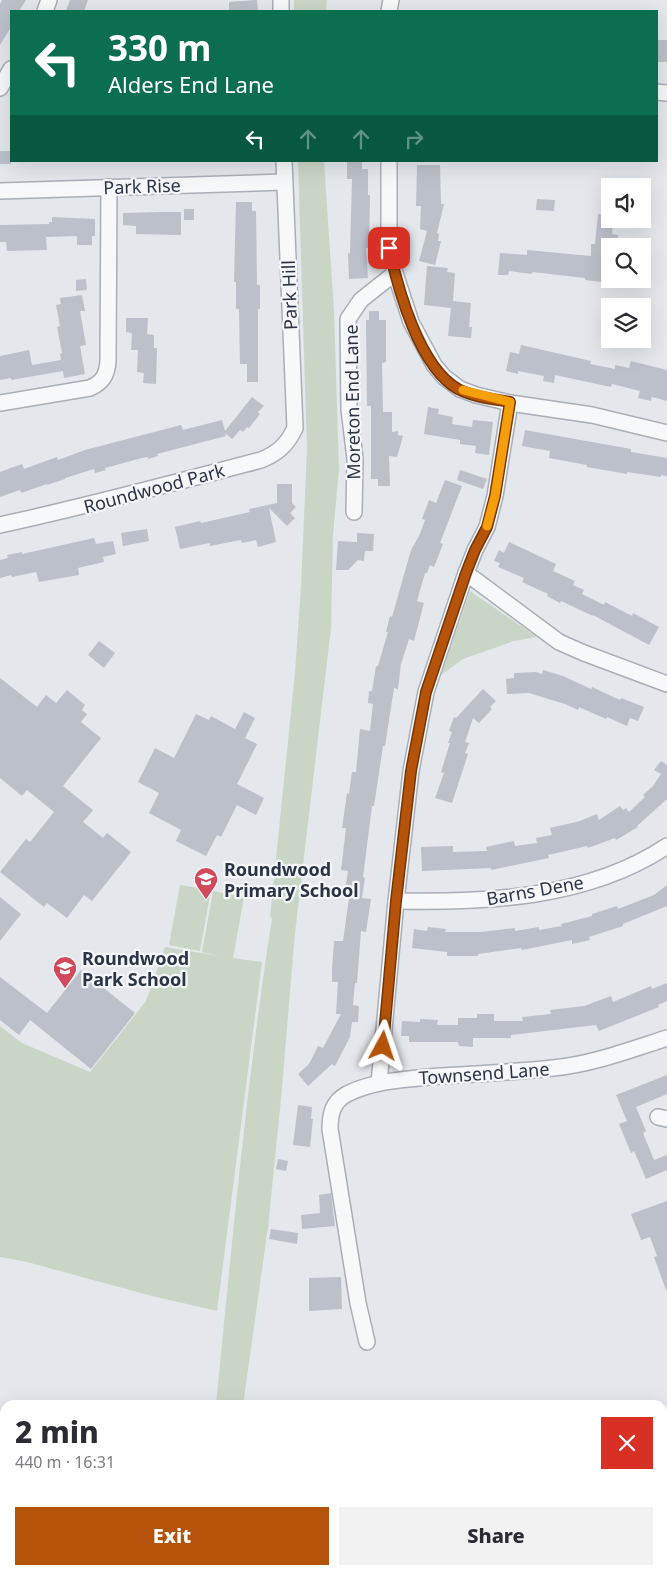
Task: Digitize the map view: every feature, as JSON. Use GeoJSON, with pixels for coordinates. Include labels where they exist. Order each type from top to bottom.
{"type":"FeatureCollection","features":[{"type":"Feature","properties":{"kind":"street"},"geometry":{"type":"LineString","coordinates":[[0,88],[10,71]]}},
{"type":"Feature","properties":{"kind":"street","name":"Park Hill"},"geometry":{"type":"LineString","coordinates":[[284,162],[294,428]]}},
{"type":"Feature","properties":{"kind":"street"},"geometry":{"type":"LineString","coordinates":[[389,162],[389,248],[395,273],[411,322],[434,365],[444,377],[460,389],[510,402],[592,415],[667,433]]}},
{"type":"Feature","properties":{"kind":"street","name":"Park Rise"},"geometry":{"type":"LineString","coordinates":[[0,191],[284,182]]}},
{"type":"Feature","properties":{"kind":"street"},"geometry":{"type":"LineString","coordinates":[[0,402],[90,388],[104,379],[108,370],[109,187]]}},
{"type":"Feature","properties":{"kind":"street","name":"Moreton End Lane"},"geometry":{"type":"LineString","coordinates":[[354,512],[355,460],[349,409],[348,319],[361,300],[395,273]]}},
{"type":"Feature","properties":{"kind":"street"},"geometry":{"type":"LineString","coordinates":[[379,1083],[396,901],[411,771],[426,692],[466,573],[487,527],[495,496],[510,402]]}},
{"type":"Feature","properties":{"kind":"street","name":"Roundwood Park"},"geometry":{"type":"LineString","coordinates":[[0,525],[80,508],[261,460],[276,454],[291,437],[294,428]]}},
{"type":"Feature","properties":{"kind":"street"},"geometry":{"type":"LineString","coordinates":[[466,573],[560,642],[667,684]]}},
{"type":"Feature","properties":{"kind":"street","name":"Barns Dene"},"geometry":{"type":"LineString","coordinates":[[396,901],[489,899],[527,895],[568,887],[633,866],[667,846]]}},
{"type":"Feature","properties":{"kind":"street","name":"Townsend Lane"},"geometry":{"type":"LineString","coordinates":[[367,1342],[346,1231],[330,1129],[330,1118],[334,1105],[346,1094],[379,1083],[415,1078],[554,1068],[612,1056],[667,1038]]}},
{"type":"Feature","properties":{"kind":"green space"},"geometry":{"type":"Polygon","coordinates":[[[294,0],[327,0],[326,10],[294,10],[294,0]]]}},
{"type":"Feature","properties":{"kind":"green space"},"geometry":{"type":"Polygon","coordinates":[[[298,162],[324,162],[334,311],[339,469],[333,535],[331,628],[295,933],[268,1227],[244,1400],[216,1400],[248,1100],[272,918],[270,917],[295,673],[307,449],[298,162]]]}},
{"type":"Feature","properties":{"kind":"green space"},"geometry":{"type":"Polygon","coordinates":[[[470,591],[537,637],[514,641],[463,659],[441,675],[470,591]]]}},
{"type":"Feature","properties":{"kind":"green space"},"geometry":{"type":"Polygon","coordinates":[[[180,885],[211,890],[200,951],[169,945],[180,885]]]}},
{"type":"Feature","properties":{"kind":"green space"},"geometry":{"type":"Polygon","coordinates":[[[213,891],[244,897],[233,958],[262,962],[217,1311],[152,1296],[27,1262],[0,1257],[0,1026],[22,1043],[90,1072],[146,1001],[165,947],[220,956],[202,952],[213,891]]]}},
{"type":"Feature","properties":{"kind":"building"},"geometry":{"type":"Polygon","coordinates":[[[2,0],[26,0],[20,10],[10,10],[10,29],[0,45],[0,4],[2,0]]]}},
{"type":"Feature","properties":{"kind":"building"},"geometry":{"type":"Polygon","coordinates":[[[70,0],[88,0],[84,10],[66,10],[70,0]]]}},
{"type":"Feature","properties":{"kind":"building"},"geometry":{"type":"Polygon","coordinates":[[[257,0],[258,10],[229,10],[229,2],[257,0]]]}},
{"type":"Feature","properties":{"kind":"building"},"geometry":{"type":"Polygon","coordinates":[[[658,40],[667,40],[667,62],[658,62],[658,40]]]}},
{"type":"Feature","properties":{"kind":"building"},"geometry":{"type":"Polygon","coordinates":[[[0,151],[10,151],[11,164],[0,164],[0,151]]]}},
{"type":"Feature","properties":{"kind":"building"},"geometry":{"type":"Polygon","coordinates":[[[347,162],[362,162],[362,169],[368,169],[368,195],[370,195],[369,248],[366,248],[368,278],[349,279],[348,254],[350,253],[352,179],[347,179],[347,162]]]}},
{"type":"Feature","properties":{"kind":"building"},"geometry":{"type":"Polygon","coordinates":[[[417,165],[440,165],[441,204],[444,204],[437,233],[439,234],[438,241],[441,241],[435,265],[419,261],[427,231],[420,229],[421,206],[416,206],[417,165]]]}},
{"type":"Feature","properties":{"kind":"building"},"geometry":{"type":"Polygon","coordinates":[[[537,199],[555,200],[554,211],[536,210],[537,199]]]}},
{"type":"Feature","properties":{"kind":"building"},"geometry":{"type":"Polygon","coordinates":[[[236,202],[252,202],[252,211],[256,211],[257,285],[260,285],[260,309],[258,309],[258,382],[247,382],[247,364],[240,364],[239,309],[236,309],[236,282],[234,282],[236,202]]]}},
{"type":"Feature","properties":{"kind":"building"},"geometry":{"type":"Polygon","coordinates":[[[184,209],[194,209],[194,220],[184,220],[184,209]]]}},
{"type":"Feature","properties":{"kind":"building"},"geometry":{"type":"Polygon","coordinates":[[[181,212],[181,235],[136,234],[136,226],[123,225],[123,213],[181,212]]]}},
{"type":"Feature","properties":{"kind":"building"},"geometry":{"type":"Polygon","coordinates":[[[598,214],[601,214],[601,228],[612,228],[612,234],[618,235],[618,238],[601,238],[601,282],[585,280],[585,278],[532,272],[532,274],[509,271],[508,275],[498,275],[500,253],[527,255],[527,250],[591,256],[591,244],[595,244],[598,214]]]}},
{"type":"Feature","properties":{"kind":"building"},"geometry":{"type":"Polygon","coordinates":[[[52,217],[95,219],[95,236],[92,236],[92,245],[77,245],[77,236],[46,237],[47,250],[7,251],[6,242],[0,242],[0,225],[49,224],[49,222],[52,222],[52,217]]]}},
{"type":"Feature","properties":{"kind":"building"},"geometry":{"type":"Polygon","coordinates":[[[427,266],[448,268],[447,272],[455,273],[453,301],[471,303],[469,327],[472,327],[471,338],[448,336],[451,308],[424,305],[427,266]]]}},
{"type":"Feature","properties":{"kind":"building"},"geometry":{"type":"Polygon","coordinates":[[[86,279],[87,290],[76,291],[76,280],[86,279]]]}},
{"type":"Feature","properties":{"kind":"building"},"geometry":{"type":"Polygon","coordinates":[[[82,295],[85,311],[80,311],[86,345],[80,346],[85,374],[64,378],[63,371],[11,380],[11,378],[0,380],[0,356],[29,350],[32,365],[61,360],[60,354],[62,353],[57,327],[60,326],[56,305],[61,304],[60,298],[82,295]]]}},
{"type":"Feature","properties":{"kind":"building"},"geometry":{"type":"Polygon","coordinates":[[[369,311],[379,311],[379,320],[386,320],[386,362],[382,363],[383,412],[392,412],[392,432],[398,431],[398,435],[403,436],[397,457],[389,456],[390,486],[378,486],[378,479],[371,479],[371,406],[367,406],[366,320],[369,320],[369,311]]]}},
{"type":"Feature","properties":{"kind":"building"},"geometry":{"type":"Polygon","coordinates":[[[126,318],[148,318],[147,334],[154,335],[154,348],[157,348],[156,384],[143,383],[144,373],[137,372],[138,350],[131,350],[132,333],[126,332],[126,318]]]}},
{"type":"Feature","properties":{"kind":"building"},"geometry":{"type":"Polygon","coordinates":[[[521,345],[591,361],[590,364],[615,369],[615,365],[629,368],[631,361],[667,370],[667,401],[652,397],[651,401],[638,398],[640,391],[612,384],[611,387],[555,375],[554,383],[543,381],[544,376],[518,371],[518,374],[506,371],[510,352],[519,354],[521,345]]]}},
{"type":"Feature","properties":{"kind":"building"},"geometry":{"type":"Polygon","coordinates":[[[252,397],[264,406],[258,412],[260,414],[249,428],[247,427],[243,432],[240,430],[232,439],[225,433],[226,436],[157,454],[158,456],[148,459],[148,457],[142,458],[105,468],[106,470],[95,473],[94,469],[21,493],[20,490],[0,497],[0,472],[22,464],[24,469],[57,457],[58,460],[85,450],[181,425],[183,430],[222,420],[225,431],[252,397]]]}},
{"type":"Feature","properties":{"kind":"building"},"geometry":{"type":"Polygon","coordinates":[[[428,407],[439,409],[438,414],[453,417],[452,424],[472,427],[473,420],[493,422],[489,455],[475,453],[476,446],[460,444],[460,440],[424,434],[428,407]]]}},
{"type":"Feature","properties":{"kind":"building"},"geometry":{"type":"Polygon","coordinates":[[[525,430],[631,449],[631,452],[667,458],[667,476],[661,475],[661,477],[627,472],[627,474],[549,458],[550,451],[522,446],[525,430]]]}},
{"type":"Feature","properties":{"kind":"building"},"geometry":{"type":"Polygon","coordinates":[[[460,470],[487,479],[483,489],[457,480],[460,470]]]}},
{"type":"Feature","properties":{"kind":"building"},"geometry":{"type":"Polygon","coordinates":[[[445,480],[462,486],[440,543],[443,544],[434,567],[430,565],[427,573],[425,573],[417,601],[424,603],[414,641],[409,639],[401,664],[398,689],[394,688],[374,806],[372,806],[362,898],[371,899],[366,932],[361,931],[357,983],[355,983],[353,1005],[359,1006],[358,1022],[352,1022],[350,1037],[335,1066],[332,1064],[308,1086],[298,1074],[309,1064],[318,1046],[323,1048],[341,1014],[336,1014],[338,982],[332,982],[332,969],[334,941],[343,941],[350,891],[345,890],[348,871],[341,870],[346,828],[342,828],[352,772],[356,772],[360,729],[370,731],[373,704],[368,703],[369,691],[372,691],[376,666],[378,666],[388,632],[386,632],[390,616],[392,617],[411,550],[425,520],[422,519],[429,500],[436,503],[445,480]]]}},
{"type":"Feature","properties":{"kind":"building"},"geometry":{"type":"Polygon","coordinates":[[[277,484],[292,484],[292,503],[296,507],[290,513],[295,518],[287,526],[269,508],[276,542],[258,547],[256,540],[242,543],[241,540],[210,546],[210,543],[180,549],[175,527],[250,512],[249,509],[277,503],[277,484]]]}},
{"type":"Feature","properties":{"kind":"building"},"geometry":{"type":"Polygon","coordinates":[[[147,529],[149,541],[123,546],[121,533],[147,529]]]}},
{"type":"Feature","properties":{"kind":"building"},"geometry":{"type":"Polygon","coordinates":[[[357,533],[374,534],[373,551],[365,551],[364,561],[358,560],[348,570],[336,570],[338,541],[357,542],[357,533]]]}},
{"type":"Feature","properties":{"kind":"building"},"geometry":{"type":"Polygon","coordinates":[[[94,538],[96,544],[113,541],[116,554],[103,557],[104,562],[78,568],[79,575],[39,582],[36,572],[0,578],[0,560],[8,558],[7,555],[22,552],[22,554],[94,538]]]}},
{"type":"Feature","properties":{"kind":"building"},"geometry":{"type":"Polygon","coordinates":[[[509,542],[556,564],[553,571],[575,581],[573,585],[584,590],[582,594],[604,605],[605,602],[632,616],[633,613],[659,627],[649,645],[593,615],[561,601],[560,603],[547,596],[548,594],[522,582],[524,578],[498,567],[500,563],[494,561],[499,550],[504,553],[509,542]]]}},
{"type":"Feature","properties":{"kind":"building"},"geometry":{"type":"Polygon","coordinates":[[[99,641],[115,653],[104,668],[88,655],[99,641]]]}},
{"type":"Feature","properties":{"kind":"building"},"geometry":{"type":"Polygon","coordinates":[[[543,670],[563,676],[591,689],[592,687],[620,700],[621,698],[644,707],[638,721],[630,718],[627,726],[579,707],[578,710],[529,693],[507,694],[506,679],[514,678],[514,673],[536,672],[542,674],[543,670]]]}},
{"type":"Feature","properties":{"kind":"building"},"geometry":{"type":"Polygon","coordinates":[[[0,678],[37,707],[46,695],[56,703],[67,690],[85,705],[82,710],[87,714],[81,722],[101,738],[63,786],[93,810],[83,822],[103,838],[107,833],[131,852],[92,901],[84,895],[67,918],[47,903],[44,907],[0,872],[26,839],[30,842],[54,812],[27,790],[22,796],[0,778],[0,678]]]}},
{"type":"Feature","properties":{"kind":"building"},"geometry":{"type":"Polygon","coordinates":[[[483,689],[496,701],[490,707],[492,709],[479,723],[473,718],[465,742],[469,743],[465,753],[468,754],[452,803],[435,798],[444,773],[441,772],[450,743],[448,743],[452,732],[449,731],[454,717],[456,718],[483,689]]]}},
{"type":"Feature","properties":{"kind":"building"},"geometry":{"type":"Polygon","coordinates":[[[244,712],[255,718],[245,738],[257,744],[237,784],[264,798],[256,815],[237,805],[221,837],[217,835],[206,856],[176,841],[181,830],[149,813],[159,793],[138,782],[155,748],[174,758],[196,714],[209,720],[211,716],[235,729],[244,712]]]}},
{"type":"Feature","properties":{"kind":"building"},"geometry":{"type":"Polygon","coordinates":[[[661,761],[667,765],[667,799],[638,827],[616,840],[615,838],[588,848],[587,846],[548,855],[549,858],[491,870],[491,868],[422,871],[421,847],[453,846],[453,852],[487,851],[486,847],[514,841],[515,846],[537,843],[536,838],[552,835],[550,828],[580,821],[597,814],[599,820],[620,806],[623,810],[626,808],[629,812],[645,797],[643,795],[653,786],[661,774],[654,770],[661,761]]]}},
{"type":"Feature","properties":{"kind":"building"},"geometry":{"type":"Polygon","coordinates":[[[667,885],[667,906],[623,924],[623,926],[589,937],[590,940],[572,944],[572,940],[522,950],[521,948],[478,954],[478,956],[447,956],[447,952],[412,948],[414,929],[427,931],[428,927],[446,929],[445,932],[481,932],[515,928],[515,931],[539,927],[539,930],[562,926],[561,924],[592,916],[592,914],[617,906],[618,909],[654,895],[667,885]]]}},
{"type":"Feature","properties":{"kind":"building"},"geometry":{"type":"Polygon","coordinates":[[[0,897],[21,914],[0,941],[0,897]]]}},
{"type":"Feature","properties":{"kind":"building"},"geometry":{"type":"Polygon","coordinates":[[[81,970],[135,1013],[91,1069],[30,1020],[19,1035],[0,1020],[0,977],[47,1013],[81,970]]]}},
{"type":"Feature","properties":{"kind":"building"},"geometry":{"type":"Polygon","coordinates":[[[667,983],[667,1001],[658,1005],[659,1007],[599,1031],[596,1025],[511,1035],[511,1038],[473,1038],[473,1047],[459,1046],[458,1042],[409,1042],[409,1036],[401,1036],[402,1021],[438,1020],[437,1025],[458,1025],[458,1018],[477,1018],[477,1014],[494,1014],[494,1021],[523,1021],[522,1017],[551,1014],[550,1010],[584,1006],[611,996],[613,1002],[651,986],[652,989],[667,983]]]}},
{"type":"Feature","properties":{"kind":"building"},"geometry":{"type":"Polygon","coordinates":[[[667,1075],[667,1094],[636,1107],[646,1131],[643,1133],[654,1160],[667,1155],[667,1170],[646,1179],[634,1151],[631,1153],[619,1124],[627,1121],[616,1095],[667,1075]]]}},
{"type":"Feature","properties":{"kind":"building"},"geometry":{"type":"Polygon","coordinates":[[[298,1105],[312,1107],[311,1119],[313,1119],[310,1147],[293,1145],[298,1105]]]}},
{"type":"Feature","properties":{"kind":"building"},"geometry":{"type":"Polygon","coordinates":[[[278,1159],[288,1161],[286,1171],[276,1169],[278,1159]]]}},
{"type":"Feature","properties":{"kind":"building"},"geometry":{"type":"Polygon","coordinates":[[[331,1193],[335,1226],[302,1229],[301,1215],[320,1213],[319,1195],[331,1193]]]}},
{"type":"Feature","properties":{"kind":"building"},"geometry":{"type":"Polygon","coordinates":[[[667,1201],[666,1290],[654,1257],[657,1256],[650,1237],[641,1240],[631,1214],[667,1201]]]}},
{"type":"Feature","properties":{"kind":"building"},"geometry":{"type":"Polygon","coordinates":[[[271,1229],[298,1233],[297,1244],[269,1239],[271,1229]]]}},
{"type":"Feature","properties":{"kind":"building"},"geometry":{"type":"Polygon","coordinates":[[[341,1277],[342,1309],[309,1311],[309,1278],[341,1277]]]}},
{"type":"Feature","properties":{"kind":"slow traffic"},"geometry":{"type":"LineString","coordinates":[[463,390],[476,395],[510,402],[495,496],[487,526]]}},
{"type":"Feature","properties":{"kind":"place","name":"Roundwood Primary School"},"geometry":{"type":"Point","coordinates":[206,900]}},
{"type":"Feature","properties":{"kind":"place","name":"Roundwood Park School"},"geometry":{"type":"Point","coordinates":[65,989]}},
{"type":"Feature","properties":{"kind":"route"},"geometry":{"type":"LineString","coordinates":[[383,1046],[396,901],[411,771],[426,692],[466,573],[487,527],[495,496],[510,402],[476,395],[460,389],[444,377],[434,365],[411,322],[389,248]]}}]}
